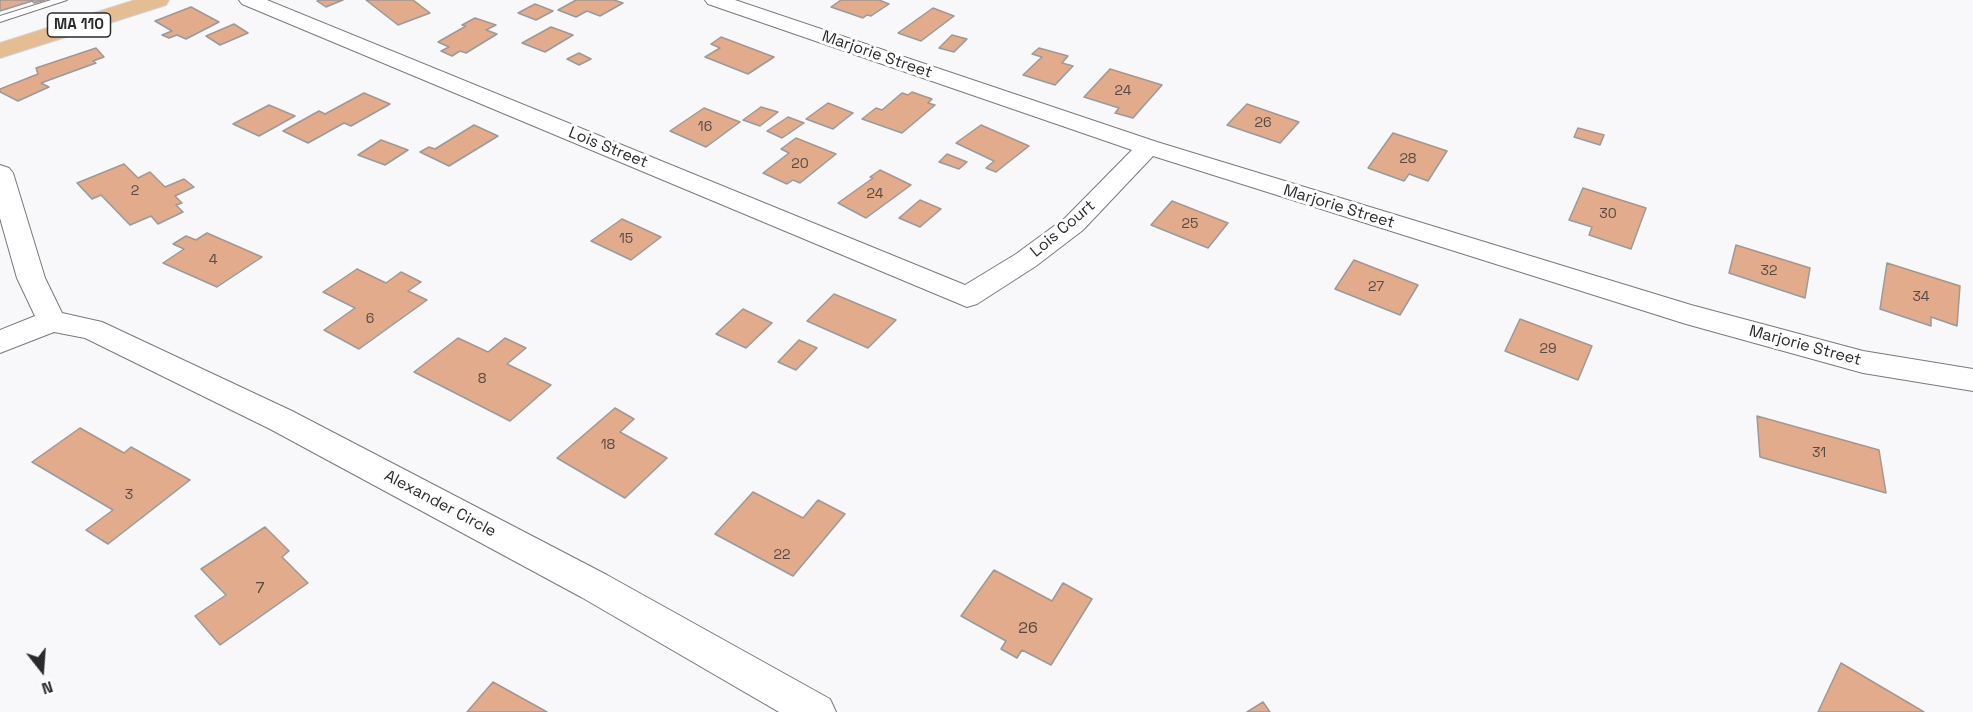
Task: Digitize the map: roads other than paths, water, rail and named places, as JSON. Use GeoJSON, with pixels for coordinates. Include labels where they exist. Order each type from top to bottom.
{"type":"FeatureCollection","features":[{"type":"Feature","properties":{"kind":"main road","name":"MA 110"},"geometry":{"type":"LineString","coordinates":[[0,51],[158,0]]}},
{"type":"Feature","properties":{"kind":"street","name":"Lois Street"},"geometry":{"type":"LineString","coordinates":[[249,0],[967,297]]}},
{"type":"Feature","properties":{"kind":"street","name":"Marjorie Street"},"geometry":{"type":"LineString","coordinates":[[715,0],[1148,147],[1686,314],[1863,362],[1973,380]]}},
{"type":"Feature","properties":{"kind":"street","name":"Lois Court"},"geometry":{"type":"LineString","coordinates":[[967,297],[1026,260],[1074,224],[1148,147]]}},
{"type":"Feature","properties":{"kind":"street"},"geometry":{"type":"LineString","coordinates":[[0,173],[31,278],[52,321],[0,342]]}},
{"type":"Feature","properties":{"kind":"street","name":"Alexander Circle"},"geometry":{"type":"LineString","coordinates":[[52,321],[92,328],[281,420],[594,586],[816,712]]}},
{"type":"Feature","properties":{"kind":"lane"},"geometry":{"type":"LineString","coordinates":[[0,19],[62,0]]}}]}
